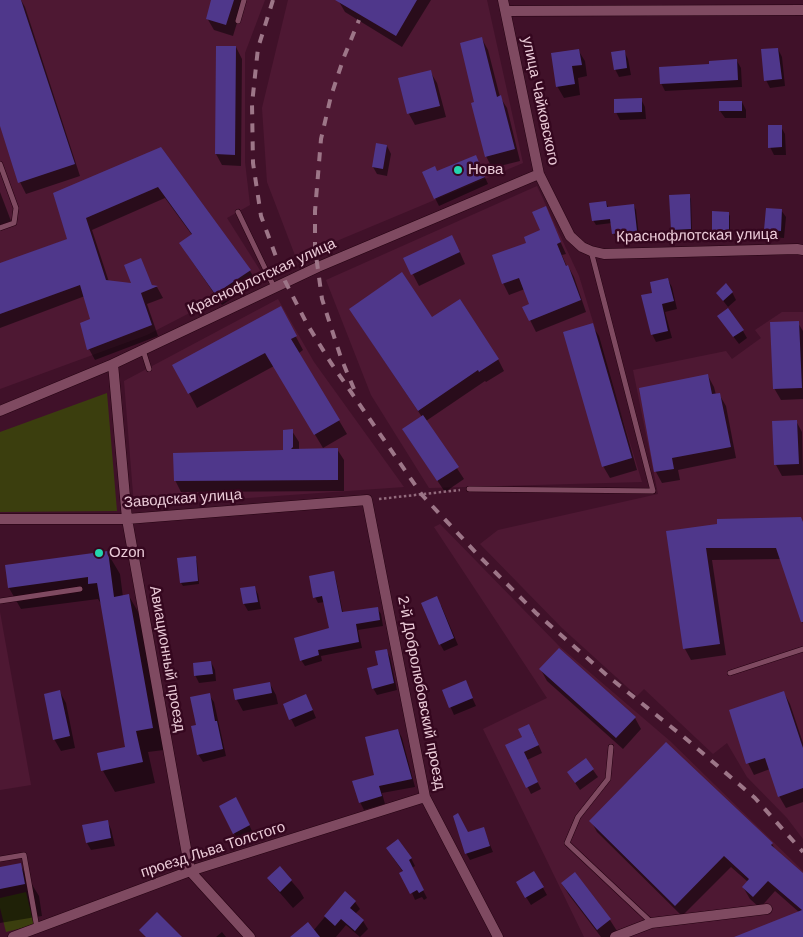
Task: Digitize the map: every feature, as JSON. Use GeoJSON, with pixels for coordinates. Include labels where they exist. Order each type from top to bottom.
{"type":"FeatureCollection","features":[{"type":"Feature","properties":{"kind":"street","name":"улица Чайковского"},"geometry":{"type":"LineString","coordinates":[[503,0],[539,174],[570,236],[582,247],[591,251]]}},
{"type":"Feature","properties":{"kind":"street"},"geometry":{"type":"LineString","coordinates":[[506,11],[803,10]]}},
{"type":"Feature","properties":{"kind":"street","name":"Краснофлотская улица"},"geometry":{"type":"LineString","coordinates":[[0,410],[113,364],[274,287],[539,174]]}},
{"type":"Feature","properties":{"kind":"street","name":"Краснофлотская улица"},"geometry":{"type":"LineString","coordinates":[[591,251],[604,254],[803,250]]}},
{"type":"Feature","properties":{"kind":"street","name":"Авиационный проезд"},"geometry":{"type":"LineString","coordinates":[[113,364],[127,519],[190,872]]}},
{"type":"Feature","properties":{"kind":"street","name":"Заводская улица"},"geometry":{"type":"LineString","coordinates":[[0,520],[127,519],[367,500]]}},
{"type":"Feature","properties":{"kind":"street","name":"2-й Добролюбовский проезд"},"geometry":{"type":"LineString","coordinates":[[367,500],[425,797],[498,937]]}},
{"type":"Feature","properties":{"kind":"street","name":"проезд Льва Толстого"},"geometry":{"type":"LineString","coordinates":[[13,937],[190,872],[425,797]]}},
{"type":"Feature","properties":{"kind":"street"},"geometry":{"type":"LineString","coordinates":[[190,872],[250,937]]}},
{"type":"Feature","properties":{"kind":"street"},"geometry":{"type":"LineString","coordinates":[[616,937],[651,922],[767,909]]}},
{"type":"Feature","properties":{"kind":"lane"},"geometry":{"type":"LineString","coordinates":[[238,21],[244,0]]}},
{"type":"Feature","properties":{"kind":"lane"},"geometry":{"type":"LineString","coordinates":[[0,164],[16,208],[14,223],[0,228]]}},
{"type":"Feature","properties":{"kind":"lane"},"geometry":{"type":"LineString","coordinates":[[238,212],[274,287]]}},
{"type":"Feature","properties":{"kind":"lane"},"geometry":{"type":"LineString","coordinates":[[469,489],[523,487],[654,493],[591,251]]}},
{"type":"Feature","properties":{"kind":"lane"},"geometry":{"type":"LineString","coordinates":[[143,349],[149,369]]}},
{"type":"Feature","properties":{"kind":"lane"},"geometry":{"type":"LineString","coordinates":[[0,601],[80,590]]}},
{"type":"Feature","properties":{"kind":"lane"},"geometry":{"type":"LineString","coordinates":[[730,673],[803,649]]}},
{"type":"Feature","properties":{"kind":"lane"},"geometry":{"type":"LineString","coordinates":[[611,747],[608,780],[578,817],[567,843],[651,922]]}},
{"type":"Feature","properties":{"kind":"lane"},"geometry":{"type":"LineString","coordinates":[[0,858],[24,854],[37,928]]}},
{"type":"Feature","properties":{"kind":"path"},"geometry":{"type":"LineString","coordinates":[[367,500],[469,489]]}},
{"type":"Feature","properties":{"kind":"shaded area"},"geometry":{"type":"Polygon","coordinates":[[[0,0],[265,0],[245,53],[245,162],[250,205],[227,218],[263,275],[147,335],[0,389],[0,0]]]}},
{"type":"Feature","properties":{"kind":"shaded area"},"geometry":{"type":"Polygon","coordinates":[[[288,0],[487,0],[523,163],[296,258],[267,182],[262,108],[288,0]]]}},
{"type":"Feature","properties":{"kind":"shaded area"},"geometry":{"type":"Polygon","coordinates":[[[537,186],[579,276],[642,482],[429,488],[371,395],[326,280],[537,186]]]}},
{"type":"Feature","properties":{"kind":"shaded area"},"geometry":{"type":"Polygon","coordinates":[[[278,299],[314,362],[404,487],[134,506],[124,381],[278,299]]]}},
{"type":"Feature","properties":{"kind":"shaded area"},"geometry":{"type":"Polygon","coordinates":[[[782,312],[803,312],[803,839],[787,818],[747,777],[727,743],[713,754],[644,689],[637,696],[562,628],[480,544],[498,530],[658,494],[633,370],[726,351],[732,359],[761,338],[755,330],[782,312]]]}},
{"type":"Feature","properties":{"kind":"shaded area"},"geometry":{"type":"Polygon","coordinates":[[[440,524],[559,646],[670,741],[803,871],[803,937],[584,937],[483,729],[547,698],[434,527],[440,524]]]}},
{"type":"Feature","properties":{"kind":"shaded area"},"geometry":{"type":"Polygon","coordinates":[[[0,612],[31,785],[0,790],[0,612]]]}},
{"type":"Feature","properties":{"kind":"green space"},"geometry":{"type":"Polygon","coordinates":[[[107,393],[117,511],[0,512],[0,432],[107,393]]]}},
{"type":"Feature","properties":{"kind":"green space"},"geometry":{"type":"Polygon","coordinates":[[[26,892],[34,925],[6,932],[0,908],[0,898],[26,892]]]}},
{"type":"Feature","properties":{"kind":"building"},"geometry":{"type":"Polygon","coordinates":[[[0,0],[21,0],[75,164],[18,183],[0,126],[0,0]]]}},
{"type":"Feature","properties":{"kind":"building"},"geometry":{"type":"Polygon","coordinates":[[[211,0],[234,0],[226,25],[206,19],[211,0]]]}},
{"type":"Feature","properties":{"kind":"building"},"geometry":{"type":"Polygon","coordinates":[[[335,0],[417,0],[396,36],[335,0]]]}},
{"type":"Feature","properties":{"kind":"building"},"geometry":{"type":"Polygon","coordinates":[[[482,37],[497,97],[501,95],[515,149],[485,157],[471,103],[474,102],[460,43],[482,37]]]}},
{"type":"Feature","properties":{"kind":"building"},"geometry":{"type":"Polygon","coordinates":[[[216,46],[236,46],[235,155],[215,154],[216,46]]]}},
{"type":"Feature","properties":{"kind":"building"},"geometry":{"type":"Polygon","coordinates":[[[778,48],[782,79],[764,81],[761,49],[778,48]]]}},
{"type":"Feature","properties":{"kind":"building"},"geometry":{"type":"Polygon","coordinates":[[[579,49],[582,65],[572,66],[575,84],[556,87],[551,53],[579,49]]]}},
{"type":"Feature","properties":{"kind":"building"},"geometry":{"type":"Polygon","coordinates":[[[625,50],[627,68],[614,70],[611,52],[625,50]]]}},
{"type":"Feature","properties":{"kind":"building"},"geometry":{"type":"Polygon","coordinates":[[[737,59],[738,80],[660,84],[659,67],[709,64],[709,61],[737,59]]]}},
{"type":"Feature","properties":{"kind":"building"},"geometry":{"type":"Polygon","coordinates":[[[431,70],[440,106],[407,114],[398,78],[431,70]]]}},
{"type":"Feature","properties":{"kind":"building"},"geometry":{"type":"Polygon","coordinates":[[[642,98],[642,112],[614,113],[614,99],[642,98]]]}},
{"type":"Feature","properties":{"kind":"building"},"geometry":{"type":"Polygon","coordinates":[[[719,101],[742,101],[742,111],[719,111],[719,101]]]}},
{"type":"Feature","properties":{"kind":"building"},"geometry":{"type":"Polygon","coordinates":[[[768,125],[782,125],[782,147],[768,148],[768,125]]]}},
{"type":"Feature","properties":{"kind":"building"},"geometry":{"type":"Polygon","coordinates":[[[376,143],[387,145],[383,169],[372,167],[376,143]]]}},
{"type":"Feature","properties":{"kind":"building"},"geometry":{"type":"Polygon","coordinates":[[[161,147],[251,270],[215,294],[179,243],[192,234],[158,187],[86,218],[106,280],[131,283],[124,265],[141,258],[152,285],[158,286],[141,293],[152,325],[87,350],[80,323],[90,319],[80,285],[0,314],[0,263],[67,239],[53,193],[161,147]]]}},
{"type":"Feature","properties":{"kind":"building"},"geometry":{"type":"Polygon","coordinates":[[[476,155],[485,177],[434,199],[422,172],[435,166],[437,171],[476,155]]]}},
{"type":"Feature","properties":{"kind":"building"},"geometry":{"type":"Polygon","coordinates":[[[690,194],[691,229],[671,230],[669,195],[690,194]]]}},
{"type":"Feature","properties":{"kind":"building"},"geometry":{"type":"Polygon","coordinates":[[[606,201],[607,207],[634,204],[637,231],[612,234],[610,219],[592,221],[589,203],[606,201]]]}},
{"type":"Feature","properties":{"kind":"building"},"geometry":{"type":"Polygon","coordinates":[[[546,206],[561,242],[557,244],[566,266],[568,265],[581,300],[529,321],[522,307],[529,304],[519,278],[502,284],[492,255],[526,243],[524,237],[540,230],[532,212],[546,206]]]}},
{"type":"Feature","properties":{"kind":"building"},"geometry":{"type":"Polygon","coordinates":[[[766,208],[782,209],[781,231],[764,230],[766,208]]]}},
{"type":"Feature","properties":{"kind":"building"},"geometry":{"type":"Polygon","coordinates":[[[712,211],[729,212],[729,230],[712,230],[712,211]]]}},
{"type":"Feature","properties":{"kind":"building"},"geometry":{"type":"Polygon","coordinates":[[[452,235],[460,252],[411,275],[403,258],[452,235]]]}},
{"type":"Feature","properties":{"kind":"building"},"geometry":{"type":"Polygon","coordinates":[[[402,272],[432,317],[460,299],[499,359],[479,372],[478,370],[418,411],[349,309],[402,272]]]}},
{"type":"Feature","properties":{"kind":"building"},"geometry":{"type":"Polygon","coordinates":[[[668,278],[674,301],[662,304],[668,331],[651,335],[641,295],[652,293],[650,282],[668,278]]]}},
{"type":"Feature","properties":{"kind":"building"},"geometry":{"type":"Polygon","coordinates":[[[726,283],[733,292],[723,301],[716,293],[726,283]]]}},
{"type":"Feature","properties":{"kind":"building"},"geometry":{"type":"Polygon","coordinates":[[[281,306],[297,336],[291,339],[340,420],[314,435],[265,353],[188,394],[172,365],[281,306]]]}},
{"type":"Feature","properties":{"kind":"building"},"geometry":{"type":"Polygon","coordinates":[[[728,308],[744,330],[733,337],[717,316],[728,308]]]}},
{"type":"Feature","properties":{"kind":"building"},"geometry":{"type":"Polygon","coordinates":[[[799,321],[802,388],[773,389],[770,322],[799,321]]]}},
{"type":"Feature","properties":{"kind":"building"},"geometry":{"type":"Polygon","coordinates":[[[593,323],[632,458],[602,467],[563,332],[593,323]]]}},
{"type":"Feature","properties":{"kind":"building"},"geometry":{"type":"Polygon","coordinates":[[[708,374],[712,394],[720,393],[731,447],[672,458],[674,469],[654,472],[639,388],[708,374]]]}},
{"type":"Feature","properties":{"kind":"building"},"geometry":{"type":"Polygon","coordinates":[[[423,415],[459,467],[437,481],[402,429],[423,415]]]}},
{"type":"Feature","properties":{"kind":"building"},"geometry":{"type":"Polygon","coordinates":[[[797,420],[799,464],[774,465],[772,421],[797,420]]]}},
{"type":"Feature","properties":{"kind":"building"},"geometry":{"type":"Polygon","coordinates":[[[293,429],[293,447],[291,449],[338,448],[338,480],[174,481],[173,453],[283,450],[283,430],[293,429]]]}},
{"type":"Feature","properties":{"kind":"building"},"geometry":{"type":"Polygon","coordinates":[[[801,517],[803,522],[803,622],[801,622],[776,548],[706,548],[720,644],[683,649],[666,531],[717,524],[717,519],[801,517]]]}},
{"type":"Feature","properties":{"kind":"building"},"geometry":{"type":"Polygon","coordinates":[[[108,551],[114,597],[129,594],[153,728],[136,731],[143,762],[101,771],[97,753],[125,747],[97,583],[88,584],[88,577],[8,588],[5,565],[108,551]]]}},
{"type":"Feature","properties":{"kind":"building"},"geometry":{"type":"Polygon","coordinates":[[[196,556],[198,581],[180,583],[177,558],[196,556]]]}},
{"type":"Feature","properties":{"kind":"building"},"geometry":{"type":"Polygon","coordinates":[[[334,571],[342,612],[378,607],[380,620],[356,624],[359,642],[318,650],[319,655],[300,661],[294,638],[329,628],[322,596],[313,598],[309,576],[334,571]]]}},
{"type":"Feature","properties":{"kind":"building"},"geometry":{"type":"Polygon","coordinates":[[[255,586],[258,602],[243,604],[240,588],[255,586]]]}},
{"type":"Feature","properties":{"kind":"building"},"geometry":{"type":"Polygon","coordinates":[[[437,596],[454,638],[439,645],[421,603],[437,596]]]}},
{"type":"Feature","properties":{"kind":"building"},"geometry":{"type":"Polygon","coordinates":[[[559,648],[636,717],[616,738],[539,669],[559,648]]]}},
{"type":"Feature","properties":{"kind":"building"},"geometry":{"type":"Polygon","coordinates":[[[387,649],[394,683],[372,689],[367,668],[378,665],[375,651],[387,649]]]}},
{"type":"Feature","properties":{"kind":"building"},"geometry":{"type":"Polygon","coordinates":[[[211,661],[213,674],[194,676],[193,663],[211,661]]]}},
{"type":"Feature","properties":{"kind":"building"},"geometry":{"type":"Polygon","coordinates":[[[466,680],[473,698],[449,708],[442,690],[466,680]]]}},
{"type":"Feature","properties":{"kind":"building"},"geometry":{"type":"Polygon","coordinates":[[[270,682],[272,693],[235,700],[233,689],[270,682]]]}},
{"type":"Feature","properties":{"kind":"building"},"geometry":{"type":"Polygon","coordinates":[[[60,690],[70,736],[53,740],[44,694],[60,690]]]}},
{"type":"Feature","properties":{"kind":"building"},"geometry":{"type":"Polygon","coordinates":[[[784,691],[803,748],[803,788],[778,797],[765,758],[746,764],[729,710],[784,691]]]}},
{"type":"Feature","properties":{"kind":"building"},"geometry":{"type":"Polygon","coordinates":[[[210,693],[223,749],[197,755],[191,726],[196,725],[190,697],[210,693]]]}},
{"type":"Feature","properties":{"kind":"building"},"geometry":{"type":"Polygon","coordinates":[[[306,694],[313,710],[289,720],[283,704],[306,694]]]}},
{"type":"Feature","properties":{"kind":"building"},"geometry":{"type":"Polygon","coordinates":[[[529,724],[539,745],[524,752],[538,782],[526,788],[505,745],[522,737],[518,729],[529,724]]]}},
{"type":"Feature","properties":{"kind":"building"},"geometry":{"type":"Polygon","coordinates":[[[398,729],[412,779],[379,786],[382,796],[359,803],[352,781],[374,775],[365,737],[398,729]]]}},
{"type":"Feature","properties":{"kind":"building"},"geometry":{"type":"Polygon","coordinates":[[[666,742],[773,843],[771,845],[803,873],[803,937],[734,937],[802,910],[768,881],[753,897],[742,887],[749,879],[724,856],[675,906],[589,821],[666,742]]]}},
{"type":"Feature","properties":{"kind":"building"},"geometry":{"type":"Polygon","coordinates":[[[586,758],[594,769],[575,783],[567,772],[586,758]]]}},
{"type":"Feature","properties":{"kind":"building"},"geometry":{"type":"Polygon","coordinates":[[[236,797],[250,825],[233,834],[219,806],[236,797]]]}},
{"type":"Feature","properties":{"kind":"building"},"geometry":{"type":"Polygon","coordinates":[[[458,813],[468,832],[484,827],[490,846],[465,854],[453,816],[458,813]]]}},
{"type":"Feature","properties":{"kind":"building"},"geometry":{"type":"Polygon","coordinates":[[[108,820],[111,838],[86,843],[82,825],[108,820]]]}},
{"type":"Feature","properties":{"kind":"building"},"geometry":{"type":"Polygon","coordinates":[[[398,839],[412,858],[409,860],[424,890],[419,893],[417,890],[410,894],[399,873],[403,871],[386,848],[398,839]]]}},
{"type":"Feature","properties":{"kind":"building"},"geometry":{"type":"Polygon","coordinates":[[[21,863],[25,884],[0,889],[0,867],[21,863]]]}},
{"type":"Feature","properties":{"kind":"building"},"geometry":{"type":"Polygon","coordinates":[[[280,866],[292,880],[280,892],[267,878],[280,866]]]}},
{"type":"Feature","properties":{"kind":"building"},"geometry":{"type":"Polygon","coordinates":[[[534,871],[544,887],[525,898],[516,882],[534,871]]]}},
{"type":"Feature","properties":{"kind":"building"},"geometry":{"type":"Polygon","coordinates":[[[575,872],[611,919],[597,930],[561,883],[575,872]]]}},
{"type":"Feature","properties":{"kind":"building"},"geometry":{"type":"Polygon","coordinates":[[[345,891],[356,901],[350,908],[364,920],[355,931],[341,919],[335,926],[324,916],[345,891]]]}},
{"type":"Feature","properties":{"kind":"building"},"geometry":{"type":"Polygon","coordinates":[[[157,912],[182,937],[146,937],[139,930],[157,912]]]}},
{"type":"Feature","properties":{"kind":"building"},"geometry":{"type":"Polygon","coordinates":[[[308,922],[320,937],[290,937],[308,922]]]}},
{"type":"Feature","properties":{"kind":"railway"},"geometry":{"type":"LineString","coordinates":[[273,0],[258,48],[252,104],[253,163],[261,216],[285,281],[307,324],[331,363],[422,495],[480,557],[536,613],[610,678],[685,738],[755,798],[803,852]]}},
{"type":"Feature","properties":{"kind":"railway"},"geometry":{"type":"LineString","coordinates":[[354,389],[341,358],[322,299],[315,248],[315,211],[321,139],[331,96],[359,20]]}},
{"type":"Feature","properties":{"kind":"place","name":"Нова"},"geometry":{"type":"Point","coordinates":[458,170]}},
{"type":"Feature","properties":{"kind":"place","name":"Ozon"},"geometry":{"type":"Point","coordinates":[99,553]}}]}
